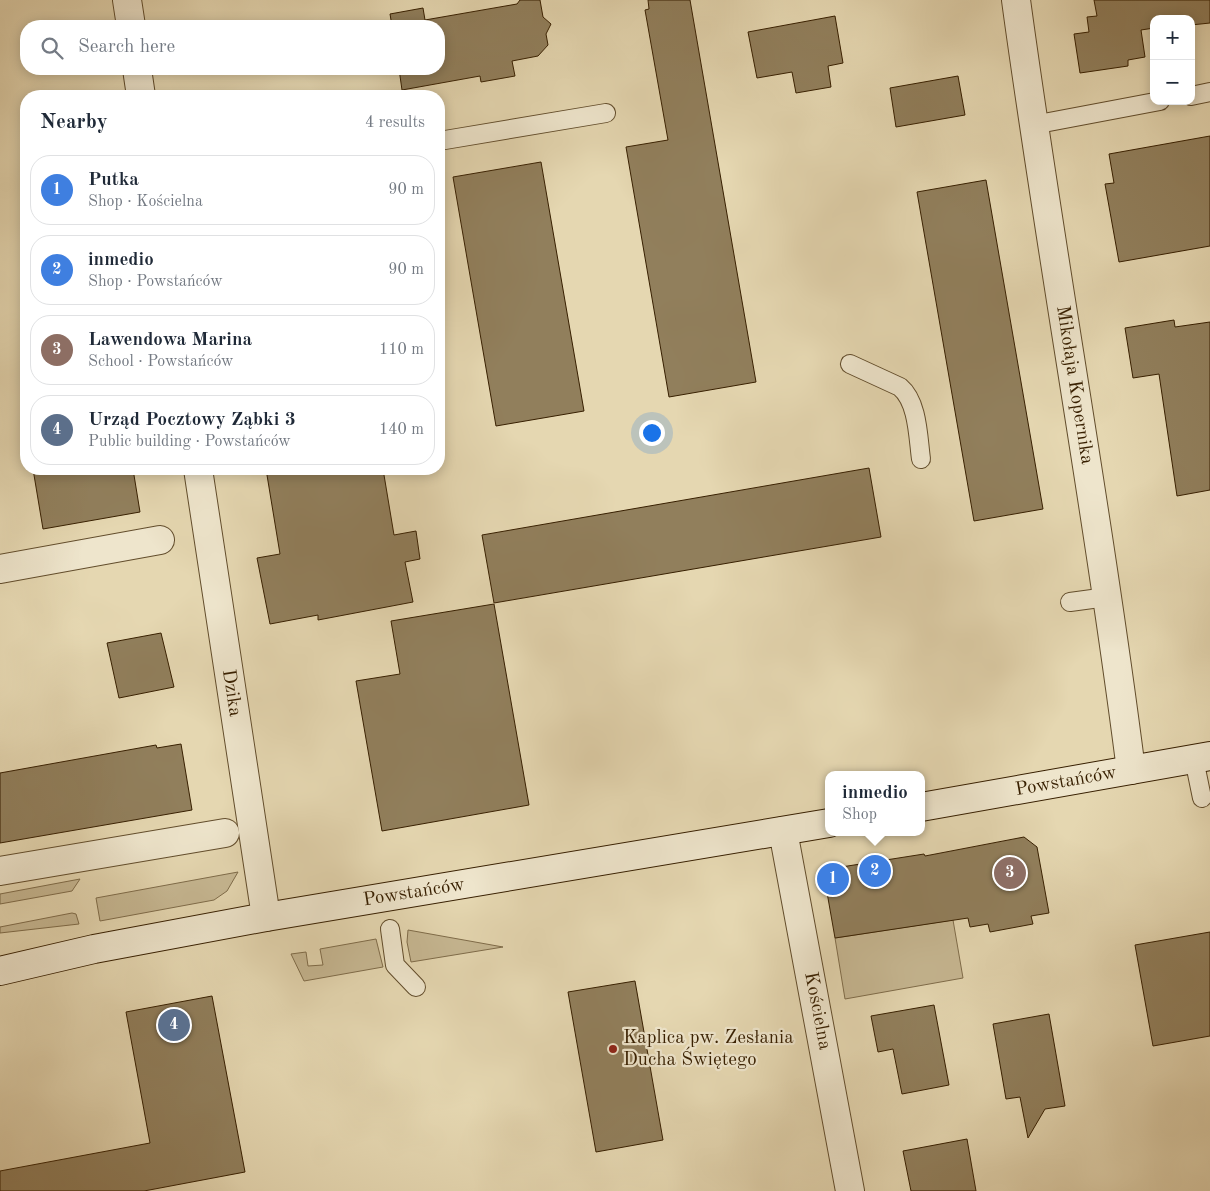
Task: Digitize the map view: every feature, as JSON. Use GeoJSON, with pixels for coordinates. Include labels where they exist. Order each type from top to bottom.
{"type":"FeatureCollection","features":[{"type":"Feature","properties":{"kind":"street"},"geometry":{"type":"LineString","coordinates":[[126,0],[129,20]]}},
{"type":"Feature","properties":{"kind":"street","name":"Mikołaja Kopernika"},"geometry":{"type":"LineString","coordinates":[[1016,0],[1033,125],[1107,597],[1131,770]]}},
{"type":"Feature","properties":{"kind":"street"},"geometry":{"type":"LineString","coordinates":[[138,75],[140,90]]}},
{"type":"Feature","properties":{"kind":"street","name":"Dzika"},"geometry":{"type":"LineString","coordinates":[[199,475],[266,917]]}},
{"type":"Feature","properties":{"kind":"street"},"geometry":{"type":"LineString","coordinates":[[0,569],[160,540]]}},
{"type":"Feature","properties":{"kind":"street","name":"Powstańców"},"geometry":{"type":"LineString","coordinates":[[925,806],[1202,757]]}},
{"type":"Feature","properties":{"kind":"street","name":"Powstańców"},"geometry":{"type":"LineString","coordinates":[[0,971],[94,948],[266,917],[825,824]]}},
{"type":"Feature","properties":{"kind":"street","name":"Kościelna"},"geometry":{"type":"LineString","coordinates":[[783,831],[850,1191]]}},
{"type":"Feature","properties":{"kind":"street"},"geometry":{"type":"LineString","coordinates":[[0,871],[225,833]]}},
{"type":"Feature","properties":{"kind":"lane"},"geometry":{"type":"LineString","coordinates":[[1195,95],[1210,92]]}},
{"type":"Feature","properties":{"kind":"lane"},"geometry":{"type":"LineString","coordinates":[[1033,125],[1150,103]]}},
{"type":"Feature","properties":{"kind":"lane"},"geometry":{"type":"LineString","coordinates":[[445,140],[606,113]]}},
{"type":"Feature","properties":{"kind":"lane"},"geometry":{"type":"LineString","coordinates":[[850,364],[907,392],[912,404],[921,459]]}},
{"type":"Feature","properties":{"kind":"lane"},"geometry":{"type":"LineString","coordinates":[[1070,602],[1107,597]]}},
{"type":"Feature","properties":{"kind":"lane"},"geometry":{"type":"LineString","coordinates":[[1202,757],[1202,798]]}},
{"type":"Feature","properties":{"kind":"lane"},"geometry":{"type":"LineString","coordinates":[[390,929],[395,965],[416,987]]}},
{"type":"Feature","properties":{"kind":"shaded area"},"geometry":{"type":"Polygon","coordinates":[[[238,872],[227,891],[214,900],[100,921],[96,898],[238,872]]]}},
{"type":"Feature","properties":{"kind":"shaded area"},"geometry":{"type":"Polygon","coordinates":[[[80,879],[72,891],[0,904],[0,894],[80,879]]]}},
{"type":"Feature","properties":{"kind":"shaded area"},"geometry":{"type":"Polygon","coordinates":[[[72,913],[76,914],[79,924],[0,933],[0,927],[72,913]]]}},
{"type":"Feature","properties":{"kind":"shaded area"},"geometry":{"type":"Polygon","coordinates":[[[953,920],[963,978],[845,999],[835,938],[953,920]]]}},
{"type":"Feature","properties":{"kind":"shaded area"},"geometry":{"type":"Polygon","coordinates":[[[408,930],[503,947],[411,962],[407,942],[408,930]]]}},
{"type":"Feature","properties":{"kind":"shaded area"},"geometry":{"type":"Polygon","coordinates":[[[376,939],[383,967],[304,981],[291,954],[306,952],[308,966],[323,965],[320,949],[376,939]]]}},
{"type":"Feature","properties":{"kind":"building"},"geometry":{"type":"Polygon","coordinates":[[[520,0],[540,0],[543,17],[551,24],[546,34],[548,45],[538,56],[512,61],[515,76],[481,82],[480,76],[402,90],[400,75],[445,75],[445,20],[425,20],[517,4],[520,0]]]}},
{"type":"Feature","properties":{"kind":"building"},"geometry":{"type":"Polygon","coordinates":[[[648,0],[690,0],[756,382],[669,397],[626,147],[668,140],[645,10],[649,9],[648,0]]]}},
{"type":"Feature","properties":{"kind":"building"},"geometry":{"type":"Polygon","coordinates":[[[1094,0],[1210,0],[1210,23],[1195,25],[1195,15],[1150,15],[1150,29],[1141,30],[1145,57],[1128,60],[1128,66],[1080,73],[1074,34],[1089,32],[1087,17],[1097,16],[1094,0]]]}},
{"type":"Feature","properties":{"kind":"building"},"geometry":{"type":"Polygon","coordinates":[[[423,8],[425,20],[391,20],[390,14],[423,8]]]}},
{"type":"Feature","properties":{"kind":"building"},"geometry":{"type":"Polygon","coordinates":[[[835,16],[843,63],[828,66],[831,87],[796,93],[792,72],[757,78],[748,32],[835,16]]]}},
{"type":"Feature","properties":{"kind":"building"},"geometry":{"type":"Polygon","coordinates":[[[958,76],[965,115],[896,127],[890,88],[958,76]]]}},
{"type":"Feature","properties":{"kind":"building"},"geometry":{"type":"Polygon","coordinates":[[[1210,136],[1210,246],[1119,262],[1105,184],[1114,183],[1109,154],[1210,136]]]}},
{"type":"Feature","properties":{"kind":"building"},"geometry":{"type":"Polygon","coordinates":[[[541,162],[584,411],[496,426],[453,177],[541,162]]]}},
{"type":"Feature","properties":{"kind":"building"},"geometry":{"type":"Polygon","coordinates":[[[986,180],[1043,509],[974,521],[917,192],[986,180]]]}},
{"type":"Feature","properties":{"kind":"building"},"geometry":{"type":"Polygon","coordinates":[[[1174,320],[1175,327],[1210,322],[1210,490],[1177,496],[1159,374],[1133,378],[1125,328],[1174,320]]]}},
{"type":"Feature","properties":{"kind":"building"},"geometry":{"type":"Polygon","coordinates":[[[869,468],[881,537],[494,603],[482,535],[869,468]]]}},
{"type":"Feature","properties":{"kind":"building"},"geometry":{"type":"Polygon","coordinates":[[[34,475],[134,475],[140,512],[43,529],[34,475]]]}},
{"type":"Feature","properties":{"kind":"building"},"geometry":{"type":"Polygon","coordinates":[[[267,475],[384,475],[394,535],[416,531],[420,559],[405,562],[413,602],[318,620],[318,615],[270,624],[257,558],[280,554],[267,475]]]}},
{"type":"Feature","properties":{"kind":"building"},"geometry":{"type":"Polygon","coordinates":[[[494,604],[529,805],[382,831],[356,681],[400,674],[391,621],[494,604]]]}},
{"type":"Feature","properties":{"kind":"building"},"geometry":{"type":"Polygon","coordinates":[[[161,633],[174,687],[119,698],[107,643],[161,633]]]}},
{"type":"Feature","properties":{"kind":"building"},"geometry":{"type":"Polygon","coordinates":[[[181,744],[192,810],[0,843],[0,773],[156,745],[157,748],[181,744]]]}},
{"type":"Feature","properties":{"kind":"building"},"geometry":{"type":"Polygon","coordinates":[[[1024,837],[1037,847],[1049,913],[1031,916],[1033,924],[990,932],[988,924],[970,927],[968,918],[835,938],[825,881],[835,868],[924,854],[925,856],[1024,837]]]}},
{"type":"Feature","properties":{"kind":"building"},"geometry":{"type":"Polygon","coordinates":[[[1210,932],[1210,1036],[1153,1046],[1135,945],[1210,932]]]}},
{"type":"Feature","properties":{"kind":"building","name":"Kaplica pw. Zesłania Ducha Świętego"},"geometry":{"type":"Polygon","coordinates":[[[635,981],[663,1140],[596,1152],[568,992],[635,981]]]}},
{"type":"Feature","properties":{"kind":"building"},"geometry":{"type":"Polygon","coordinates":[[[212,996],[245,1172],[144,1191],[0,1191],[0,1171],[150,1143],[126,1012],[212,996]]]}},
{"type":"Feature","properties":{"kind":"building"},"geometry":{"type":"Polygon","coordinates":[[[934,1005],[949,1085],[902,1094],[893,1049],[878,1052],[871,1016],[934,1005]]]}},
{"type":"Feature","properties":{"kind":"building"},"geometry":{"type":"Polygon","coordinates":[[[1049,1014],[1065,1106],[1045,1109],[1028,1138],[1020,1097],[1006,1099],[993,1024],[1049,1014]]]}},
{"type":"Feature","properties":{"kind":"building"},"geometry":{"type":"Polygon","coordinates":[[[967,1139],[976,1191],[911,1191],[903,1151],[967,1139]]]}},
{"type":"Feature","properties":{"kind":"place","name":"inmedio"},"geometry":{"type":"Point","coordinates":[875,871]}},
{"type":"Feature","properties":{"kind":"place","name":"Lawendowa Marina"},"geometry":{"type":"Point","coordinates":[1010,873]}},
{"type":"Feature","properties":{"kind":"place","name":"Putka"},"geometry":{"type":"Point","coordinates":[833,879]}},
{"type":"Feature","properties":{"kind":"place","name":"Urząd Pocztowy Ząbki 3"},"geometry":{"type":"Point","coordinates":[174,1025]}},
{"type":"Feature","properties":{"kind":"place","name":"Kaplica pw. Zesłania Ducha Świętego"},"geometry":{"type":"Point","coordinates":[613,1049]}}]}
